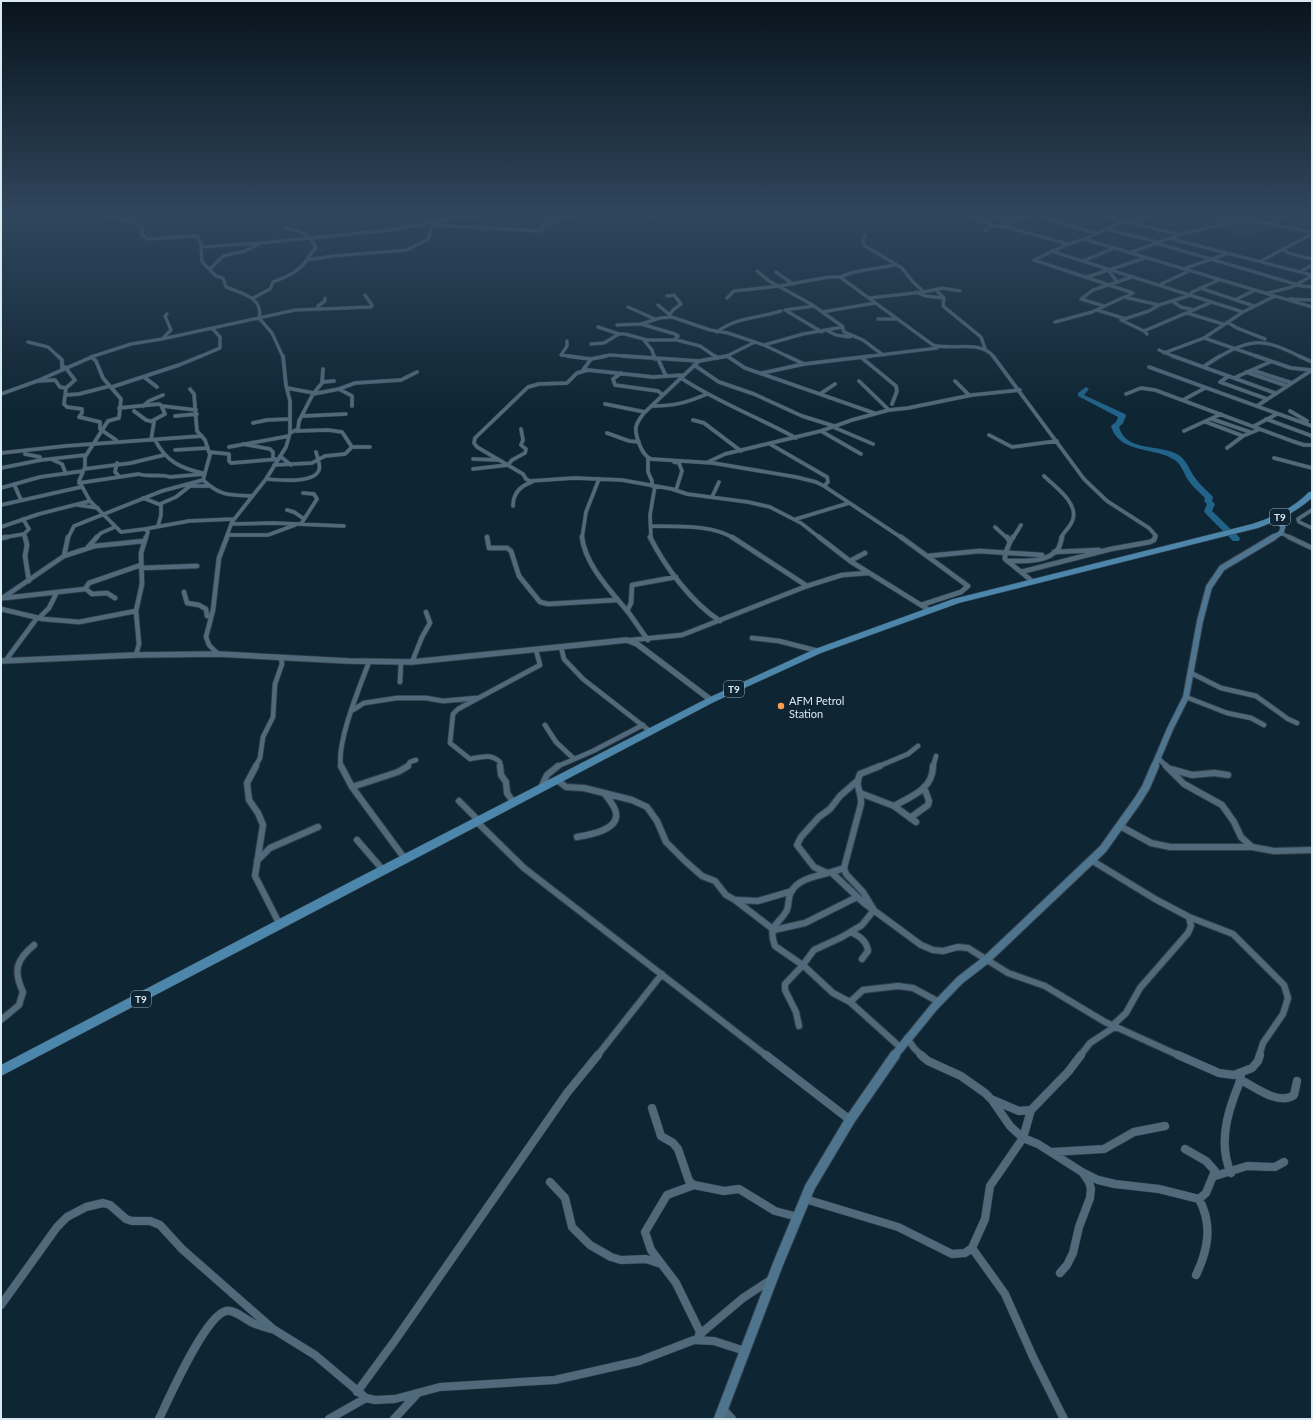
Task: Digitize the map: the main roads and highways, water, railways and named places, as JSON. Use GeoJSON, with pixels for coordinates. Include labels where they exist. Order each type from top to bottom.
{"type":"FeatureCollection","features":[{"type":"Feature","properties":{"kind":"highway","name":"T9"},"geometry":{"type":"LineString","coordinates":[[1,1071],[383,870],[711,700],[818,651],[925,608],[1244,529],[1277,518],[1304,503],[1312,494]]}},
{"type":"Feature","properties":{"kind":"main road"},"geometry":{"type":"LineString","coordinates":[[719,1419],[805,1199],[816,1176],[850,1120],[900,1047],[939,1002],[960,980],[986,960],[1091,860],[1102,849],[1120,826],[1138,800],[1158,758],[1170,728],[1186,697],[1206,595],[1222,568],[1281,532],[1283,528],[1277,518]]}},
{"type":"Feature","properties":{"kind":"waterway"},"geometry":{"type":"LineString","coordinates":[[1086,389],[1080,394],[1081,396],[1122,416],[1119,423],[1115,426],[1117,434],[1122,439],[1129,443],[1172,455],[1179,459],[1192,479],[1209,497],[1208,501],[1211,504],[1208,511],[1236,539]]}},
{"type":"Feature","properties":{"kind":"place","name":"AFM Petrol Station"},"geometry":{"type":"Point","coordinates":[781,706]}}]}
